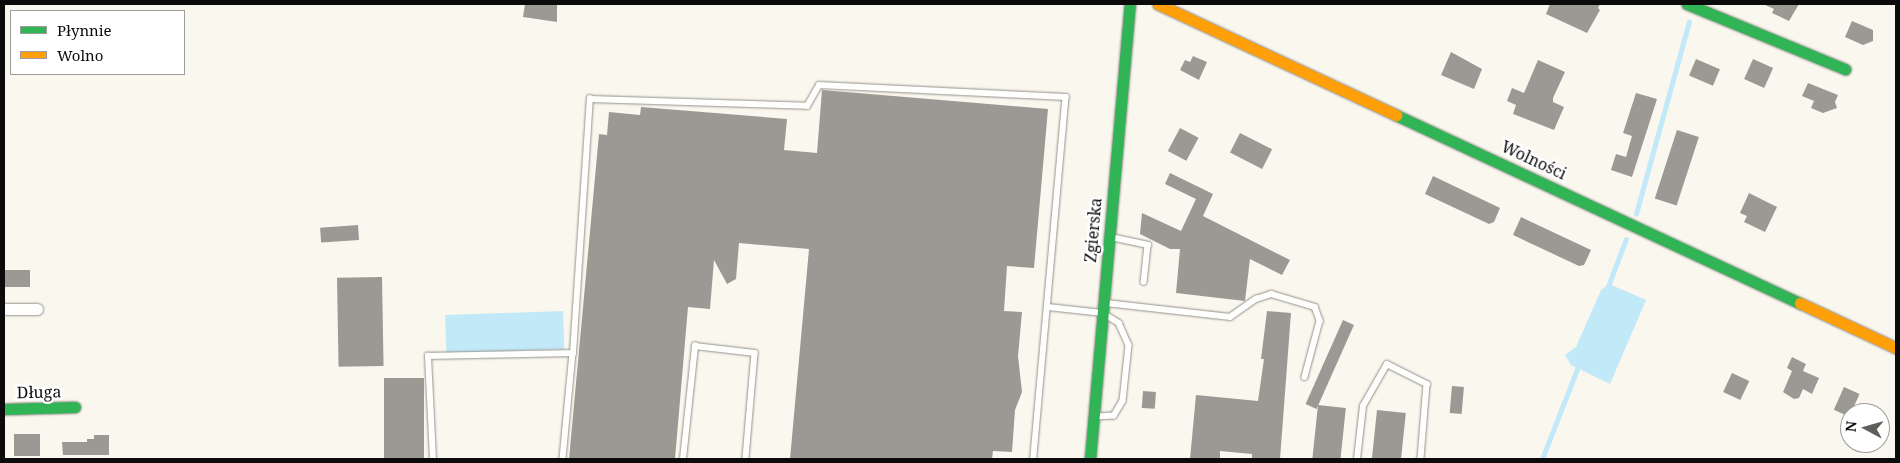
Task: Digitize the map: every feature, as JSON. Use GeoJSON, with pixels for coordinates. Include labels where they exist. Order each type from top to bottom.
{"type":"FeatureCollection","features":[{"type":"Feature","properties":{"kind":"street","name":"Zgierska"},"geometry":{"type":"LineString","coordinates":[[1090,459],[1130,4]]}},
{"type":"Feature","properties":{"kind":"street","name":"Wolności"},"geometry":{"type":"LineString","coordinates":[[1158,4],[1896,348]]}},
{"type":"Feature","properties":{"kind":"street"},"geometry":{"type":"LineString","coordinates":[[1687,4],[1845,70]]}},
{"type":"Feature","properties":{"kind":"street"},"geometry":{"type":"LineString","coordinates":[[4,309],[37,309]]}},
{"type":"Feature","properties":{"kind":"street","name":"Długa"},"geometry":{"type":"LineString","coordinates":[[4,409],[75,407]]}},
{"type":"Feature","properties":{"kind":"lane"},"geometry":{"type":"LineString","coordinates":[[563,459],[573,353],[590,99],[807,106],[819,85],[1066,97],[1034,459]]}},
{"type":"Feature","properties":{"kind":"lane"},"geometry":{"type":"LineString","coordinates":[[1109,236],[1148,245],[1144,282]]}},
{"type":"Feature","properties":{"kind":"lane"},"geometry":{"type":"LineString","coordinates":[[1048,307],[1103,308],[1230,317],[1256,299],[1271,294],[1315,307],[1320,321],[1305,377]]}},
{"type":"Feature","properties":{"kind":"lane"},"geometry":{"type":"LineString","coordinates":[[1094,417],[1114,416],[1123,401],[1129,345],[1120,323],[1103,308]]}},
{"type":"Feature","properties":{"kind":"lane"},"geometry":{"type":"LineString","coordinates":[[683,459],[695,346],[755,353],[746,459]]}},
{"type":"Feature","properties":{"kind":"lane"},"geometry":{"type":"LineString","coordinates":[[433,459],[428,356],[573,353]]}},
{"type":"Feature","properties":{"kind":"lane"},"geometry":{"type":"LineString","coordinates":[[1357,459],[1363,406],[1387,364],[1427,384],[1421,459]]}},
{"type":"Feature","properties":{"kind":"water"},"geometry":{"type":"Polygon","coordinates":[[[1609,284],[1646,300],[1610,384],[1571,365],[1565,355],[1576,347],[1601,290],[1609,284]]]}},
{"type":"Feature","properties":{"kind":"water"},"geometry":{"type":"Polygon","coordinates":[[[563,311],[564,349],[446,353],[445,315],[563,311]]]}},
{"type":"Feature","properties":{"kind":"building"},"geometry":{"type":"Polygon","coordinates":[[[525,4],[557,4],[557,22],[523,17],[525,4]]]}},
{"type":"Feature","properties":{"kind":"building"},"geometry":{"type":"Polygon","coordinates":[[[1550,4],[1600,4],[1598,8],[1600,10],[1587,33],[1546,14],[1550,4]]]}},
{"type":"Feature","properties":{"kind":"building"},"geometry":{"type":"Polygon","coordinates":[[[1763,4],[1799,4],[1789,21],[1772,13],[1774,9],[1763,4]]]}},
{"type":"Feature","properties":{"kind":"building"},"geometry":{"type":"Polygon","coordinates":[[[1852,21],[1873,30],[1873,41],[1863,45],[1845,37],[1852,21]]]}},
{"type":"Feature","properties":{"kind":"building"},"geometry":{"type":"Polygon","coordinates":[[[1451,52],[1482,69],[1474,89],[1441,75],[1451,52]]]}},
{"type":"Feature","properties":{"kind":"building"},"geometry":{"type":"Polygon","coordinates":[[[1193,56],[1207,62],[1199,80],[1180,70],[1185,60],[1190,62],[1193,56]]]}},
{"type":"Feature","properties":{"kind":"building"},"geometry":{"type":"Polygon","coordinates":[[[1696,59],[1720,69],[1713,86],[1689,76],[1696,59]]]}},
{"type":"Feature","properties":{"kind":"building"},"geometry":{"type":"Polygon","coordinates":[[[1753,59],[1773,68],[1764,88],[1744,79],[1753,59]]]}},
{"type":"Feature","properties":{"kind":"building"},"geometry":{"type":"Polygon","coordinates":[[[1538,60],[1565,72],[1553,98],[1553,102],[1564,107],[1554,130],[1513,114],[1516,105],[1507,101],[1512,88],[1524,93],[1538,60]]]}},
{"type":"Feature","properties":{"kind":"building"},"geometry":{"type":"Polygon","coordinates":[[[1808,83],[1838,95],[1835,102],[1837,108],[1823,113],[1811,108],[1814,101],[1802,96],[1808,83]]]}},
{"type":"Feature","properties":{"kind":"building"},"geometry":{"type":"Polygon","coordinates":[[[822,90],[1048,109],[1034,268],[1007,266],[1004,311],[1022,312],[1018,356],[1022,392],[1015,410],[1012,452],[993,451],[992,459],[790,459],[809,249],[739,243],[736,279],[727,284],[714,260],[710,309],[688,307],[675,459],[569,459],[599,134],[607,135],[609,112],[640,115],[641,107],[787,119],[784,150],[817,153],[822,90]]]}},
{"type":"Feature","properties":{"kind":"building"},"geometry":{"type":"Polygon","coordinates":[[[1636,93],[1657,99],[1632,177],[1611,170],[1616,154],[1626,157],[1632,136],[1623,133],[1636,93]]]}},
{"type":"Feature","properties":{"kind":"building"},"geometry":{"type":"Polygon","coordinates":[[[1180,128],[1199,138],[1186,161],[1168,151],[1180,128]]]}},
{"type":"Feature","properties":{"kind":"building"},"geometry":{"type":"Polygon","coordinates":[[[1677,130],[1699,137],[1677,206],[1655,198],[1677,130]]]}},
{"type":"Feature","properties":{"kind":"building"},"geometry":{"type":"Polygon","coordinates":[[[1240,133],[1272,149],[1262,169],[1230,153],[1240,133]]]}},
{"type":"Feature","properties":{"kind":"building"},"geometry":{"type":"Polygon","coordinates":[[[1170,173],[1213,194],[1203,216],[1290,260],[1282,275],[1250,259],[1245,301],[1176,293],[1180,249],[1170,249],[1140,234],[1142,213],[1181,231],[1196,199],[1165,184],[1170,173]]]}},
{"type":"Feature","properties":{"kind":"building"},"geometry":{"type":"Polygon","coordinates":[[[1433,176],[1500,208],[1494,222],[1489,224],[1425,194],[1433,176]]]}},
{"type":"Feature","properties":{"kind":"building"},"geometry":{"type":"Polygon","coordinates":[[[1749,193],[1777,207],[1765,232],[1744,222],[1747,216],[1740,213],[1749,193]]]}},
{"type":"Feature","properties":{"kind":"building"},"geometry":{"type":"Polygon","coordinates":[[[1521,217],[1591,250],[1584,265],[1579,266],[1513,235],[1521,217]]]}},
{"type":"Feature","properties":{"kind":"building"},"geometry":{"type":"Polygon","coordinates":[[[358,225],[359,240],[321,243],[320,228],[358,225]]]}},
{"type":"Feature","properties":{"kind":"building"},"geometry":{"type":"Polygon","coordinates":[[[4,270],[30,270],[30,287],[4,287],[4,270]]]}},
{"type":"Feature","properties":{"kind":"building"},"geometry":{"type":"Polygon","coordinates":[[[382,277],[384,366],[339,367],[337,278],[382,277]]]}},
{"type":"Feature","properties":{"kind":"building"},"geometry":{"type":"Polygon","coordinates":[[[1267,311],[1291,313],[1280,459],[1252,459],[1252,454],[1220,451],[1220,459],[1190,459],[1196,395],[1258,401],[1264,359],[1261,359],[1267,311]]]}},
{"type":"Feature","properties":{"kind":"building"},"geometry":{"type":"Polygon","coordinates":[[[1343,320],[1354,325],[1317,409],[1306,404],[1343,320]]]}},
{"type":"Feature","properties":{"kind":"building"},"geometry":{"type":"Polygon","coordinates":[[[1792,357],[1806,364],[1803,371],[1819,378],[1812,394],[1803,389],[1799,398],[1794,399],[1783,392],[1792,371],[1787,368],[1792,357]]]}},
{"type":"Feature","properties":{"kind":"building"},"geometry":{"type":"Polygon","coordinates":[[[1732,373],[1749,381],[1740,400],[1723,392],[1732,373]]]}},
{"type":"Feature","properties":{"kind":"building"},"geometry":{"type":"Polygon","coordinates":[[[384,378],[424,378],[424,459],[384,459],[384,378]]]}},
{"type":"Feature","properties":{"kind":"building"},"geometry":{"type":"Polygon","coordinates":[[[1452,386],[1464,387],[1462,414],[1450,413],[1452,386]]]}},
{"type":"Feature","properties":{"kind":"building"},"geometry":{"type":"Polygon","coordinates":[[[1844,387],[1860,394],[1855,403],[1840,403],[1840,413],[1834,410],[1844,387]]]}},
{"type":"Feature","properties":{"kind":"building"},"geometry":{"type":"Polygon","coordinates":[[[1143,391],[1156,392],[1155,409],[1142,408],[1143,391]]]}},
{"type":"Feature","properties":{"kind":"building"},"geometry":{"type":"Polygon","coordinates":[[[1318,405],[1346,408],[1340,459],[1312,459],[1318,405]]]}},
{"type":"Feature","properties":{"kind":"building"},"geometry":{"type":"Polygon","coordinates":[[[1377,410],[1406,413],[1401,459],[1372,459],[1377,410]]]}},
{"type":"Feature","properties":{"kind":"building"},"geometry":{"type":"Polygon","coordinates":[[[14,434],[40,434],[40,456],[14,456],[14,434]]]}},
{"type":"Feature","properties":{"kind":"building"},"geometry":{"type":"Polygon","coordinates":[[[94,435],[109,435],[109,455],[63,455],[62,442],[87,442],[87,439],[94,439],[94,435]]]}},
{"type":"Feature","properties":{"kind":"waterway"},"geometry":{"type":"LineString","coordinates":[[1636,214],[1689,22]]}},
{"type":"Feature","properties":{"kind":"waterway"},"geometry":{"type":"LineString","coordinates":[[1607,289],[1626,239]]}},
{"type":"Feature","properties":{"kind":"waterway"},"geometry":{"type":"LineString","coordinates":[[1542,459],[1579,364]]}},
{"type":"Feature","properties":{"kind":"traffic: fast"},"geometry":{"type":"LineString","coordinates":[[1090,459],[1130,4]]}},
{"type":"Feature","properties":{"kind":"traffic: fast"},"geometry":{"type":"LineString","coordinates":[[1687,4],[1845,69]]}},
{"type":"Feature","properties":{"kind":"traffic: fast"},"geometry":{"type":"LineString","coordinates":[[1396,115],[1800,303]]}},
{"type":"Feature","properties":{"kind":"traffic: fast"},"geometry":{"type":"LineString","coordinates":[[4,409],[75,407]]}},
{"type":"Feature","properties":{"kind":"traffic: slow"},"geometry":{"type":"LineString","coordinates":[[1158,4],[1396,115]]}},
{"type":"Feature","properties":{"kind":"traffic: slow"},"geometry":{"type":"LineString","coordinates":[[1800,303],[1896,348]]}}]}
